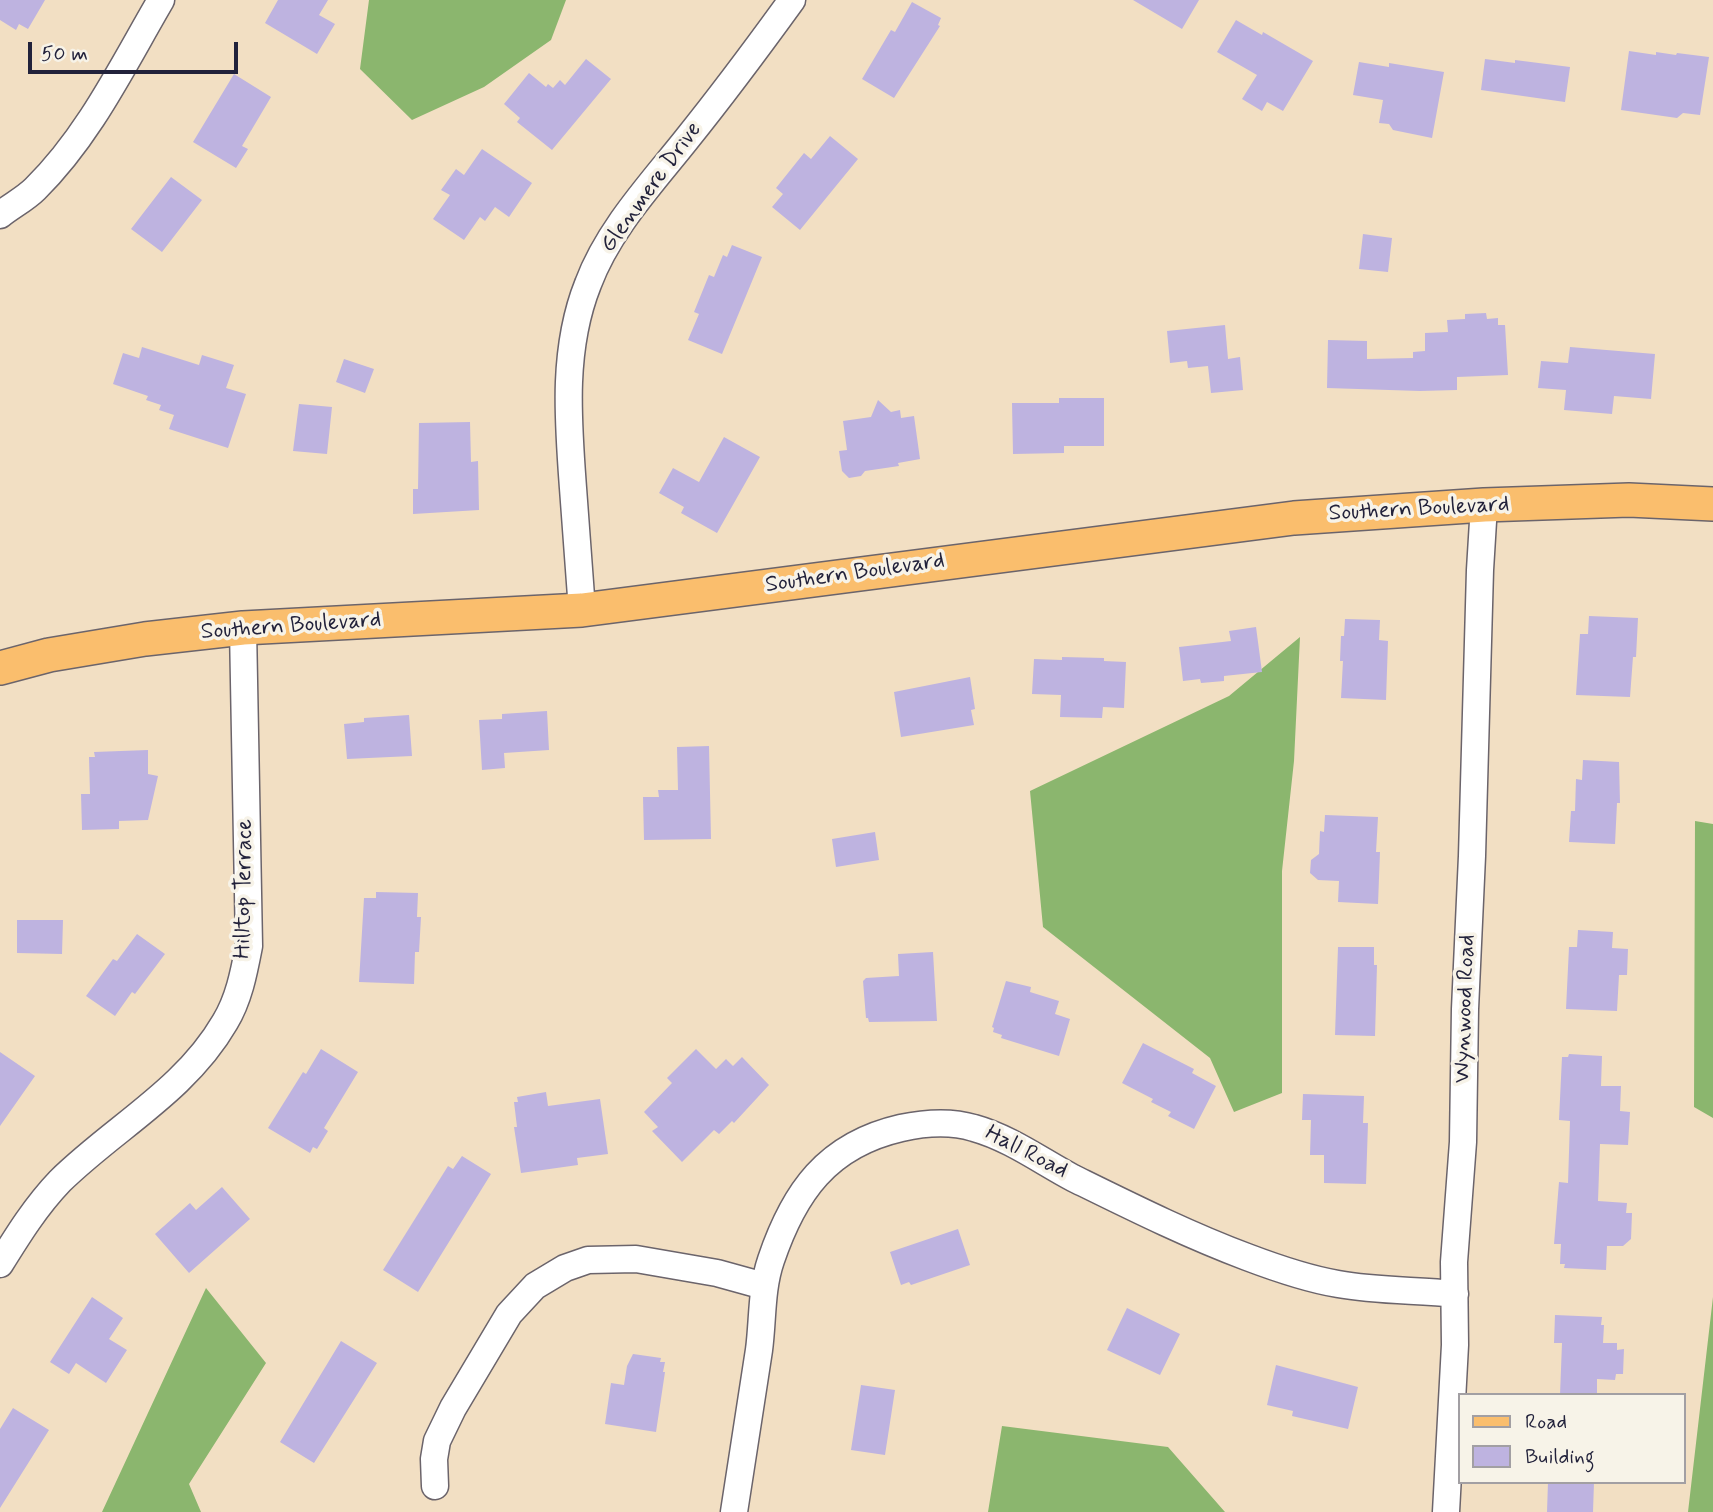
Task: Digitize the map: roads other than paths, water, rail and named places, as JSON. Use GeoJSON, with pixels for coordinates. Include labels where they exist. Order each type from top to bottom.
{"type":"FeatureCollection","features":[{"type":"Feature","properties":{"kind":"main road","name":"Southern Boulevard"},"geometry":{"type":"LineString","coordinates":[[0,668],[49,655],[145,639],[243,628],[582,610],[1281,519],[1484,505],[1629,500],[1713,504]]}},
{"type":"Feature","properties":{"kind":"street"},"geometry":{"type":"LineString","coordinates":[[0,215],[33,190],[66,154],[92,118],[161,0]]}},
{"type":"Feature","properties":{"kind":"street","name":"Glenmere Drive"},"geometry":{"type":"LineString","coordinates":[[582,610],[567,414],[570,361],[577,319],[588,284],[602,254],[635,204],[736,78],[792,0]]}},
{"type":"Feature","properties":{"kind":"street","name":"Wynwood Road"},"geometry":{"type":"LineString","coordinates":[[1446,1512],[1455,1345],[1454,1262],[1462,1142],[1479,570],[1484,505]]}},
{"type":"Feature","properties":{"kind":"street","name":"Hilltop Terrace"},"geometry":{"type":"LineString","coordinates":[[0,1264],[34,1210],[58,1183],[195,1066],[227,1021],[242,983],[249,946],[243,628]]}},
{"type":"Feature","properties":{"kind":"street","name":"Hall Road"},"geometry":{"type":"LineString","coordinates":[[734,1512],[759,1346],[764,1286],[781,1234],[800,1195],[836,1155],[884,1132],[913,1125],[945,1123],[974,1128],[1006,1141],[1070,1176],[1195,1236],[1248,1258],[1338,1284],[1455,1294]]}},
{"type":"Feature","properties":{"kind":"street"},"geometry":{"type":"LineString","coordinates":[[435,1486],[434,1459],[438,1441],[453,1408],[509,1314],[535,1286],[565,1268],[588,1260],[636,1259],[717,1273],[764,1286]]}}]}
